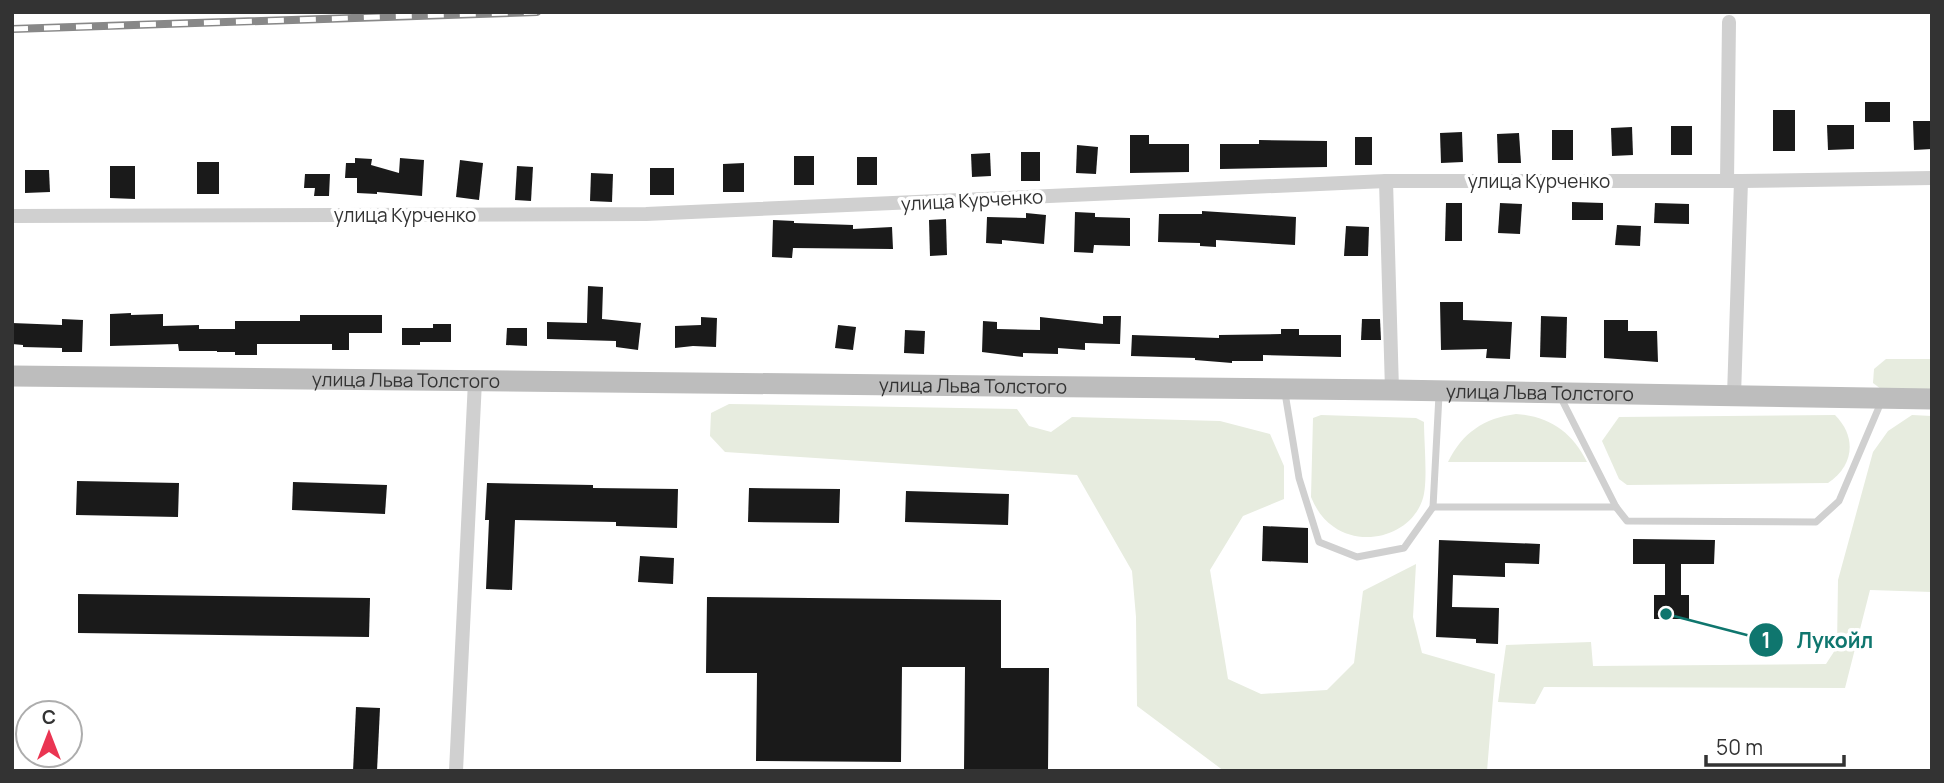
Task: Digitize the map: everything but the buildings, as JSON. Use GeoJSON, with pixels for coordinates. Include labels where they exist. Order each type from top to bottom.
{"type":"FeatureCollection","features":[{"type":"Feature","properties":{"kind":"main road","name":"улица Льва Толстого"},"geometry":{"type":"LineString","coordinates":[[12,376],[1392,390],[1932,399]]}},
{"type":"Feature","properties":{"kind":"street"},"geometry":{"type":"LineString","coordinates":[[1729,22],[1734,181],[1734,396]]}},
{"type":"Feature","properties":{"kind":"street","name":"улица Курченко"},"geometry":{"type":"LineString","coordinates":[[12,216],[646,214],[1386,181],[1932,178]]}},
{"type":"Feature","properties":{"kind":"street"},"geometry":{"type":"LineString","coordinates":[[1386,181],[1392,390]]}},
{"type":"Feature","properties":{"kind":"street"},"geometry":{"type":"LineString","coordinates":[[456,771],[475,381]]}},
{"type":"Feature","properties":{"kind":"lane"},"geometry":{"type":"LineString","coordinates":[[1285,389],[1299,478],[1319,542],[1357,557],[1404,548],[1433,508],[1439,391]]}},
{"type":"Feature","properties":{"kind":"lane"},"geometry":{"type":"LineString","coordinates":[[1559,393],[1616,507],[1627,521],[1816,523],[1839,501],[1883,398]]}},
{"type":"Feature","properties":{"kind":"lane"},"geometry":{"type":"LineString","coordinates":[[1433,508],[1616,507]]}},
{"type":"Feature","properties":{"kind":"shaded area"},"geometry":{"type":"Polygon","coordinates":[[[1886,359],[1932,359],[1932,389],[1881,389],[1873,383],[1874,369],[1886,359]]]}},
{"type":"Feature","properties":{"kind":"shaded area"},"geometry":{"type":"Polygon","coordinates":[[[729,404],[1017,409],[1029,426],[1051,432],[1072,417],[1220,421],[1270,434],[1284,466],[1284,499],[1243,516],[1210,570],[1228,679],[1261,694],[1327,690],[1354,663],[1363,591],[1416,564],[1413,617],[1422,653],[1495,674],[1487,771],[1224,771],[1137,706],[1136,617],[1132,571],[1077,475],[725,452],[710,436],[711,413],[729,404]]]}},
{"type":"Feature","properties":{"kind":"shaded area"},"geometry":{"type":"Polygon","coordinates":[[[1516,414],[1539,418],[1567,434],[1587,462],[1448,462],[1460,443],[1475,429],[1494,419],[1516,414]]]}},
{"type":"Feature","properties":{"kind":"shaded area"},"geometry":{"type":"Polygon","coordinates":[[[1321,415],[1416,418],[1424,422],[1426,472],[1423,498],[1409,521],[1386,534],[1359,537],[1334,527],[1323,518],[1311,497],[1313,418],[1321,415]]]}},
{"type":"Feature","properties":{"kind":"shaded area"},"geometry":{"type":"Polygon","coordinates":[[[1835,415],[1847,433],[1850,451],[1843,468],[1828,483],[1627,485],[1619,479],[1602,441],[1619,417],[1835,415]]]}},
{"type":"Feature","properties":{"kind":"shaded area"},"geometry":{"type":"Polygon","coordinates":[[[1912,415],[1932,416],[1932,592],[1870,590],[1845,688],[1544,687],[1535,704],[1498,702],[1506,645],[1591,642],[1593,666],[1826,664],[1837,647],[1838,580],[1873,452],[1888,431],[1912,415]]]}},
{"type":"Feature","properties":{"kind":"railway"},"geometry":{"type":"LineString","coordinates":[[12,29],[537,12]]}},
{"type":"Feature","properties":{"kind":"place","name":"Лукойл"},"geometry":{"type":"Point","coordinates":[1666,614]}}]}
